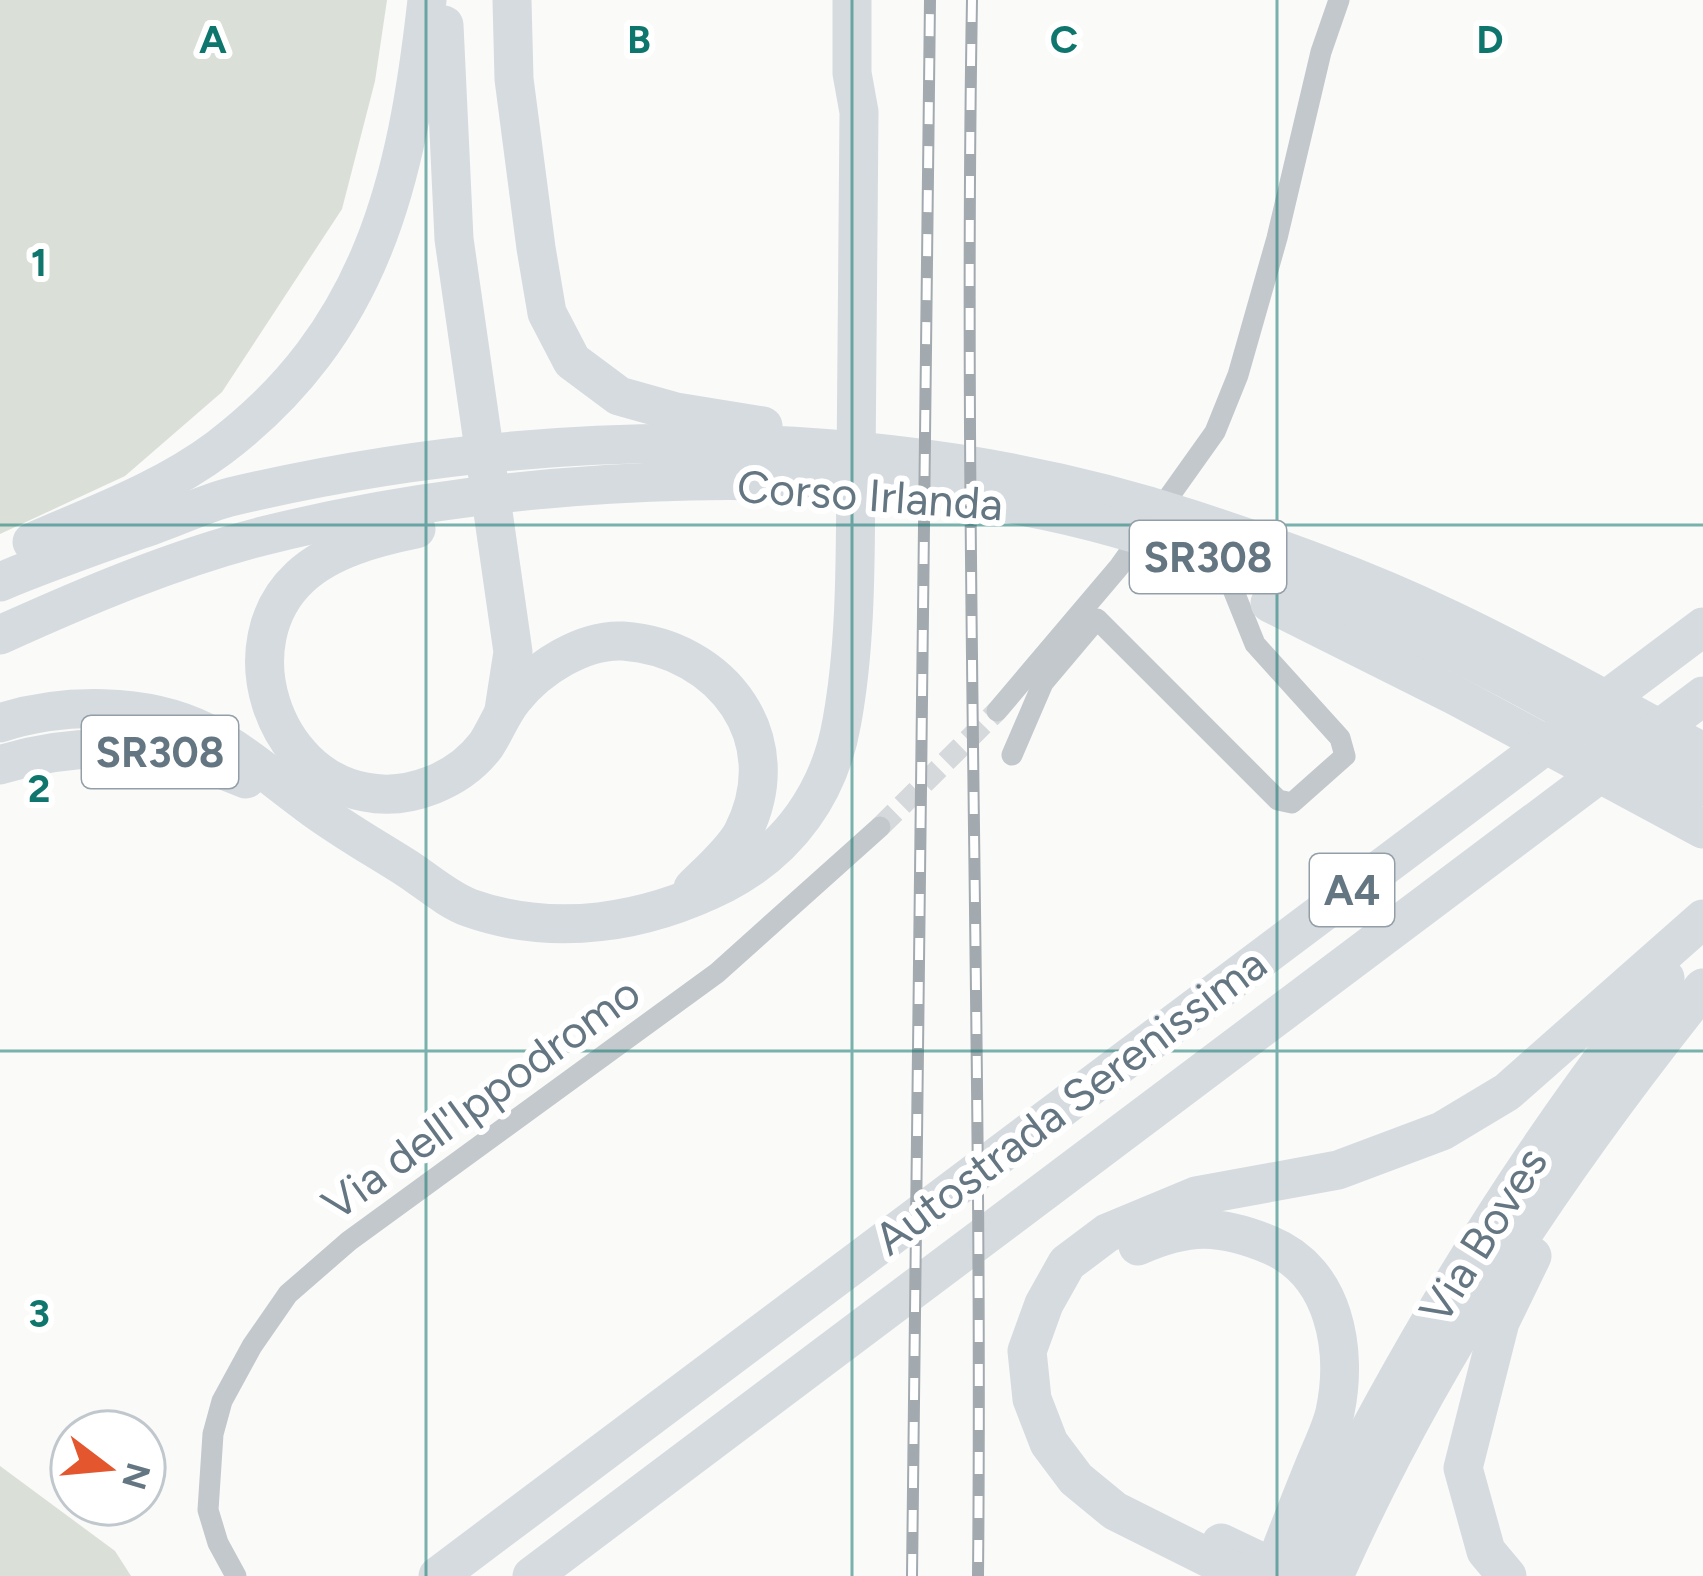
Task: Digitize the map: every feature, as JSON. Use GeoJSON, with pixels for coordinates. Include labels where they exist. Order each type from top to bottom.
{"type":"FeatureCollection","features":[{"type":"Feature","properties":{"kind":"highway"},"geometry":{"type":"LineString","coordinates":[[0,556],[147,492],[218,449],[304,368],[344,310],[386,218],[410,128],[427,0]]}},
{"type":"Feature","properties":{"kind":"highway"},"geometry":{"type":"LineString","coordinates":[[443,0],[454,239],[513,652],[504,710]]}},
{"type":"Feature","properties":{"kind":"highway"},"geometry":{"type":"LineString","coordinates":[[512,0],[514,79],[542,281],[548,314],[572,361],[619,396],[676,412],[909,456]]}},
{"type":"Feature","properties":{"kind":"highway"},"geometry":{"type":"LineString","coordinates":[[0,723],[20,716],[150,712],[204,732],[466,907],[527,923],[593,925],[702,895],[772,854],[817,800],[842,723],[856,536],[860,112],[852,73],[852,0]]}},
{"type":"Feature","properties":{"kind":"highway","name":"Corso Irlanda"},"geometry":{"type":"LineString","coordinates":[[0,582],[225,499],[393,464],[554,449],[701,445],[909,456],[1055,483],[1189,518],[1347,575],[1444,616],[1703,752]]}},
{"type":"Feature","properties":{"kind":"highway","name":"Corso Irlanda"},"geometry":{"type":"LineString","coordinates":[[0,635],[163,569],[279,532],[377,511],[462,498],[669,484],[802,483],[904,489],[1115,527],[1256,572],[1447,649],[1703,787]]}},
{"type":"Feature","properties":{"kind":"highway"},"geometry":{"type":"LineString","coordinates":[[669,484],[597,502],[474,517],[377,537],[321,562],[298,578],[268,634],[263,670],[271,708],[307,764],[364,792],[402,793],[435,785],[470,763],[488,742],[504,710],[538,674],[566,655],[622,641],[700,665],[736,696],[749,724],[758,760],[757,793],[741,836],[680,901]]}},
{"type":"Feature","properties":{"kind":"highway"},"geometry":{"type":"LineString","coordinates":[[1115,527],[1168,560],[1287,610],[1456,696],[1703,829]]}},
{"type":"Feature","properties":{"kind":"highway","name":"Autostrada Serenissima"},"geometry":{"type":"LineString","coordinates":[[438,1576],[1703,627]]}},
{"type":"Feature","properties":{"kind":"highway","name":"Autostrada Serenissima"},"geometry":{"type":"LineString","coordinates":[[532,1576],[1703,696]]}},
{"type":"Feature","properties":{"kind":"highway","name":"SR308"},"geometry":{"type":"LineString","coordinates":[[0,765],[101,747],[152,751],[194,759],[312,807]]}},
{"type":"Feature","properties":{"kind":"highway"},"geometry":{"type":"LineString","coordinates":[[1245,1576],[1194,1542],[1131,1498],[1090,1466],[1068,1430],[1055,1390],[1052,1351],[1086,1277],[1110,1258],[1176,1229],[1233,1229],[1282,1250],[1314,1276],[1334,1317],[1340,1369],[1299,1573],[1194,1542],[1115,1511],[1076,1479],[1048,1443],[1032,1399],[1027,1351],[1044,1304],[1067,1263],[1107,1233],[1196,1196],[1338,1170],[1442,1131],[1507,1092],[1703,919]]}},
{"type":"Feature","properties":{"kind":"highway","name":"Via Boves"},"geometry":{"type":"LineString","coordinates":[[1299,1573],[1366,1432],[1485,1227],[1616,1039],[1703,932]]}},
{"type":"Feature","properties":{"kind":"highway","name":"Via Boves"},"geometry":{"type":"LineString","coordinates":[[1299,1573],[1367,1502],[1437,1369],[1508,1251],[1703,988]]}},
{"type":"Feature","properties":{"kind":"highway"},"geometry":{"type":"LineString","coordinates":[[1507,1576],[1486,1551],[1462,1468],[1500,1322],[1527,1263],[1703,998]]}},
{"type":"Feature","properties":{"kind":"street"},"geometry":{"type":"LineString","coordinates":[[997,712],[1156,517],[1215,432],[1238,375],[1277,238],[1321,52],[1339,0]]}},
{"type":"Feature","properties":{"kind":"street"},"geometry":{"type":"LineString","coordinates":[[1012,755],[1043,683],[1097,619],[1279,800],[1292,803],[1345,757],[1340,738],[1255,644],[1228,569],[1205,539],[1156,517]]}},
{"type":"Feature","properties":{"kind":"street","name":"Via dell'Ippodromo"},"geometry":{"type":"LineString","coordinates":[[238,1576],[228,1530],[209,1486],[213,1434],[222,1401],[287,1294],[350,1241],[717,973],[880,826]]}},
{"type":"Feature","properties":{"kind":"shaded area"},"geometry":{"type":"Polygon","coordinates":[[[0,0],[387,0],[375,81],[342,209],[222,392],[125,476],[0,534],[0,0]]]}},
{"type":"Feature","properties":{"kind":"shaded area"},"geometry":{"type":"Polygon","coordinates":[[[0,1466],[48,1501],[48,1528],[84,1528],[115,1551],[131,1576],[0,1576],[0,1466]]]}},
{"type":"Feature","properties":{"kind":"tunnel"},"geometry":{"type":"LineString","coordinates":[[880,827],[997,711]]}},
{"type":"Feature","properties":{"kind":"railway"},"geometry":{"type":"LineString","coordinates":[[912,1576],[930,0]]}},
{"type":"Feature","properties":{"kind":"railway"},"geometry":{"type":"LineString","coordinates":[[972,0],[978,1576]]}}]}
